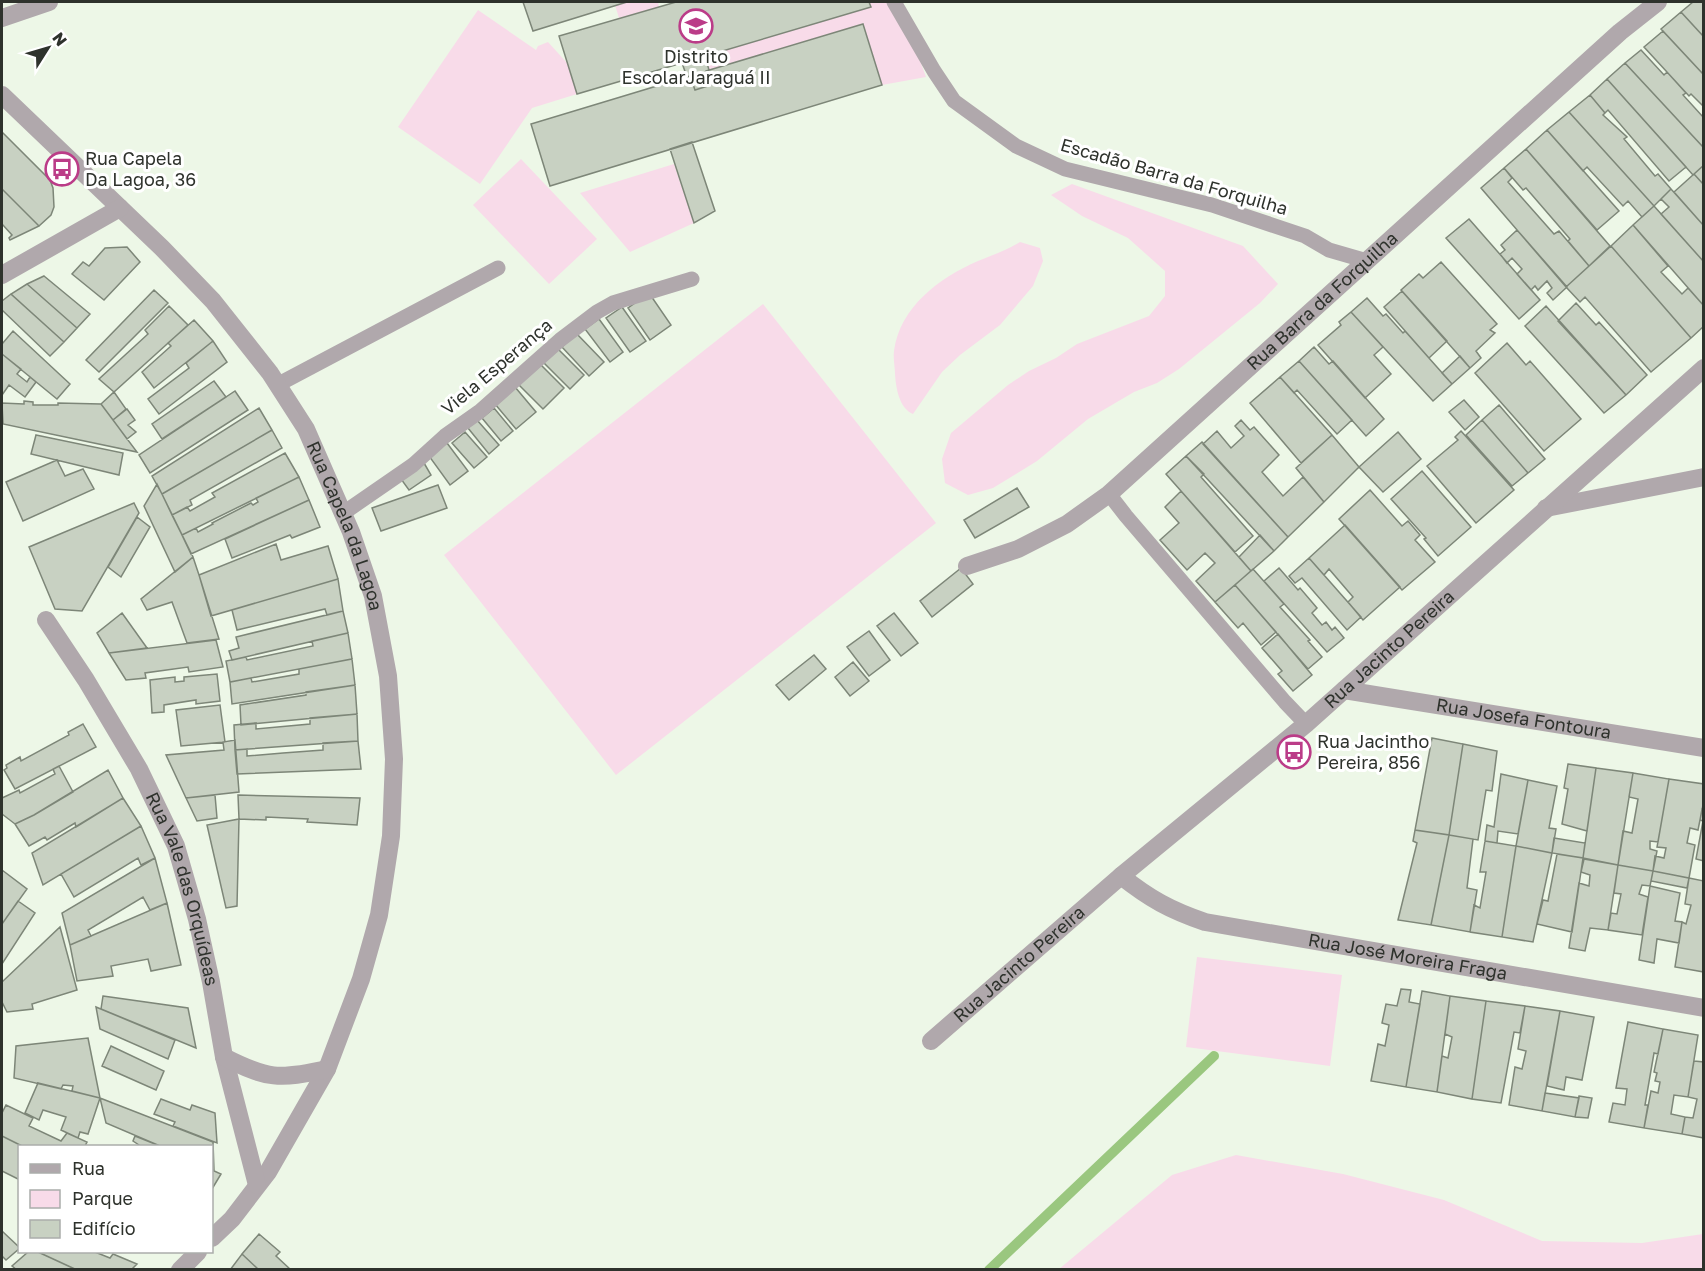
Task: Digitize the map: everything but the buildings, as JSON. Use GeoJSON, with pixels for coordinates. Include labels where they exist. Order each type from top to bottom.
{"type":"FeatureCollection","features":[{"type":"Feature","properties":{"kind":"street"},"geometry":{"type":"LineString","coordinates":[[2,18],[49,2]]}},
{"type":"Feature","properties":{"kind":"street","name":"Rua Barra da Forquilha"},"geometry":{"type":"LineString","coordinates":[[967,566],[1028,544],[1067,524],[1109,494],[1620,32],[1658,2]]}},
{"type":"Feature","properties":{"kind":"street","name":"Rua Capela da Lagoa"},"geometry":{"type":"LineString","coordinates":[[2,94],[213,301],[278,385],[306,429],[373,596],[388,676],[392,717],[394,790],[391,836],[379,915],[361,979],[327,1069],[268,1172],[232,1219],[213,1237]]}},
{"type":"Feature","properties":{"kind":"street"},"geometry":{"type":"LineString","coordinates":[[2,275],[120,208]]}},
{"type":"Feature","properties":{"kind":"street","name":"Rua Jacinto Pereira"},"geometry":{"type":"LineString","coordinates":[[931,1041],[1121,876],[1306,724],[1704,368]]}},
{"type":"Feature","properties":{"kind":"street"},"geometry":{"type":"LineString","coordinates":[[1546,508],[1704,477]]}},
{"type":"Feature","properties":{"kind":"street","name":"Rua Vale das Orquídeas"},"geometry":{"type":"LineString","coordinates":[[46,620],[86,680],[139,769],[176,846],[199,929],[224,1057],[257,1185]]}},
{"type":"Feature","properties":{"kind":"street","name":"Rua Josefa Fontoura"},"geometry":{"type":"LineString","coordinates":[[1344,690],[1704,748]]}},
{"type":"Feature","properties":{"kind":"street","name":"Rua José Moreira Fraga"},"geometry":{"type":"LineString","coordinates":[[1121,876],[1144,894],[1175,912],[1204,922],[1704,1008]]}},
{"type":"Feature","properties":{"kind":"street"},"geometry":{"type":"LineString","coordinates":[[224,1057],[253,1072],[276,1077],[300,1076],[327,1069]]}},
{"type":"Feature","properties":{"kind":"street"},"geometry":{"type":"LineString","coordinates":[[180,1269],[196,1253]]}},
{"type":"Feature","properties":{"kind":"lane","name":"Escadão Barra da Forquilha"},"geometry":{"type":"LineString","coordinates":[[894,2],[954,101],[1016,146],[1065,169],[1212,205],[1305,236],[1329,250],[1366,261]]}},
{"type":"Feature","properties":{"kind":"lane"},"geometry":{"type":"LineString","coordinates":[[278,385],[498,268]]}},
{"type":"Feature","properties":{"kind":"lane","name":"Viela Esperança"},"geometry":{"type":"LineString","coordinates":[[342,514],[414,465],[445,436],[479,412],[560,340],[597,312],[613,303],[692,279]]}},
{"type":"Feature","properties":{"kind":"lane"},"geometry":{"type":"LineString","coordinates":[[1109,494],[1284,702],[1306,724]]}},
{"type":"Feature","properties":{"kind":"green space"},"geometry":{"type":"Polygon","coordinates":[[[627,2],[658,2],[659,7],[619,18],[615,5],[627,2]]]}},
{"type":"Feature","properties":{"kind":"green space"},"geometry":{"type":"Polygon","coordinates":[[[869,2],[886,2],[919,58],[926,77],[882,85],[862,24],[709,70],[705,56],[870,7],[869,2]]]}},
{"type":"Feature","properties":{"kind":"green space"},"geometry":{"type":"Polygon","coordinates":[[[478,10],[536,50],[538,46],[548,42],[568,64],[577,94],[532,108],[480,184],[398,127],[478,10]]]}},
{"type":"Feature","properties":{"kind":"green space"},"geometry":{"type":"Polygon","coordinates":[[[521,159],[597,239],[549,284],[473,205],[521,159]]]}},
{"type":"Feature","properties":{"kind":"green space"},"geometry":{"type":"Polygon","coordinates":[[[674,164],[694,223],[630,252],[580,193],[674,164]]]}},
{"type":"Feature","properties":{"kind":"green space"},"geometry":{"type":"Polygon","coordinates":[[[1072,184],[1243,246],[1278,284],[1260,303],[1179,369],[1088,419],[1037,461],[993,488],[968,495],[945,483],[942,459],[951,433],[1008,385],[1029,371],[1056,358],[1077,344],[1149,316],[1165,296],[1165,271],[1128,238],[1082,216],[1051,195],[1072,184]]]}},
{"type":"Feature","properties":{"kind":"green space"},"geometry":{"type":"Polygon","coordinates":[[[1020,242],[1040,248],[1043,261],[1033,286],[1000,325],[960,355],[942,372],[913,414],[908,411],[897,391],[894,357],[898,335],[904,321],[924,296],[949,276],[1020,242]]]}},
{"type":"Feature","properties":{"kind":"green space"},"geometry":{"type":"Polygon","coordinates":[[[763,304],[936,523],[616,775],[444,555],[763,304]]]}},
{"type":"Feature","properties":{"kind":"green space"},"geometry":{"type":"Polygon","coordinates":[[[1197,957],[1342,975],[1330,1066],[1186,1047],[1197,957]]]}},
{"type":"Feature","properties":{"kind":"green space"},"geometry":{"type":"Polygon","coordinates":[[[1236,1155],[1343,1174],[1444,1200],[1542,1241],[1642,1243],[1703,1234],[1703,1269],[1059,1269],[1172,1175],[1236,1155]]]}},
{"type":"Feature","properties":{"kind":"waterway"},"geometry":{"type":"LineString","coordinates":[[989,1270],[1214,1056]]}},
{"type":"Feature","properties":{"kind":"place","name":"Distrito EscolarJaraguá II"},"geometry":{"type":"Point","coordinates":[696,26]}},
{"type":"Feature","properties":{"kind":"place","name":"Rua Capela Da Lagoa, 36"},"geometry":{"type":"Point","coordinates":[62,169]}},
{"type":"Feature","properties":{"kind":"place","name":"Rua Jacintho Pereira, 856"},"geometry":{"type":"Point","coordinates":[1294,752]}}]}
